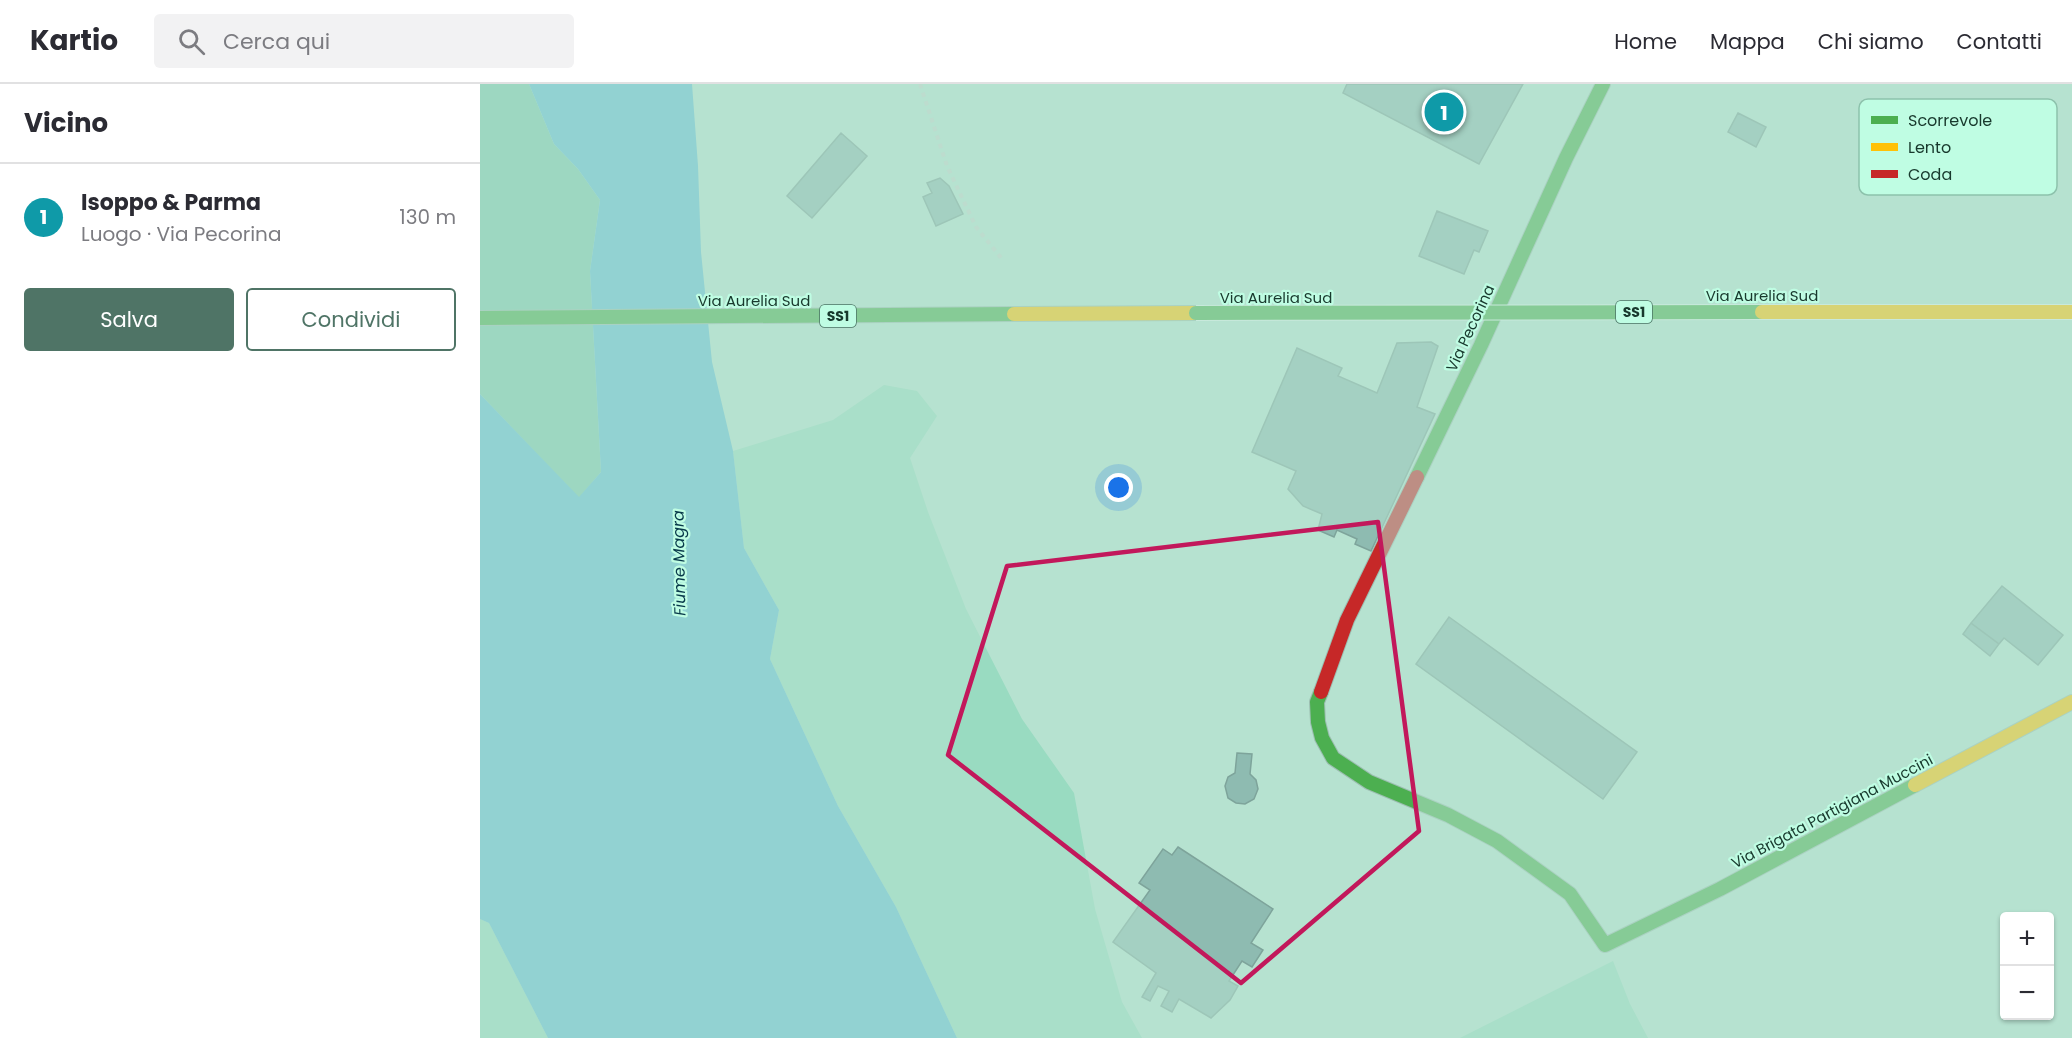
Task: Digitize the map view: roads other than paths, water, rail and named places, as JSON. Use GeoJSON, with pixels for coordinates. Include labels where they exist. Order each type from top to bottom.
{"type":"FeatureCollection","features":[{"type":"Feature","properties":{"kind":"street","name":"Via Pecorina"},"geometry":{"type":"LineString","coordinates":[[1603,84],[1566,158],[1481,345],[1347,620],[1317,702],[1322,738],[1333,758],[1369,782],[1448,815],[1497,841],[1570,894],[1605,945]]}},
{"type":"Feature","properties":{"kind":"street","name":"Via Aurelia Sud"},"geometry":{"type":"LineString","coordinates":[[480,318],[1196,313],[2072,312]]}},
{"type":"Feature","properties":{"kind":"street","name":"Via Brigata Partigiana Muccini"},"geometry":{"type":"LineString","coordinates":[[1605,945],[1720,889],[2072,702]]}},
{"type":"Feature","properties":{"kind":"water","name":"Fiume Magra"},"geometry":{"type":"Polygon","coordinates":[[[529,84],[692,84],[701,252],[712,362],[733,451],[744,548],[779,610],[770,659],[838,806],[896,907],[957,1038],[548,1038],[489,923],[480,919],[480,394],[579,497],[601,472],[590,271],[600,200],[578,169],[554,144],[529,84]]]}},
{"type":"Feature","properties":{"kind":"place","name":"Isoppo & Parma"},"geometry":{"type":"Point","coordinates":[1444,112]}}]}
